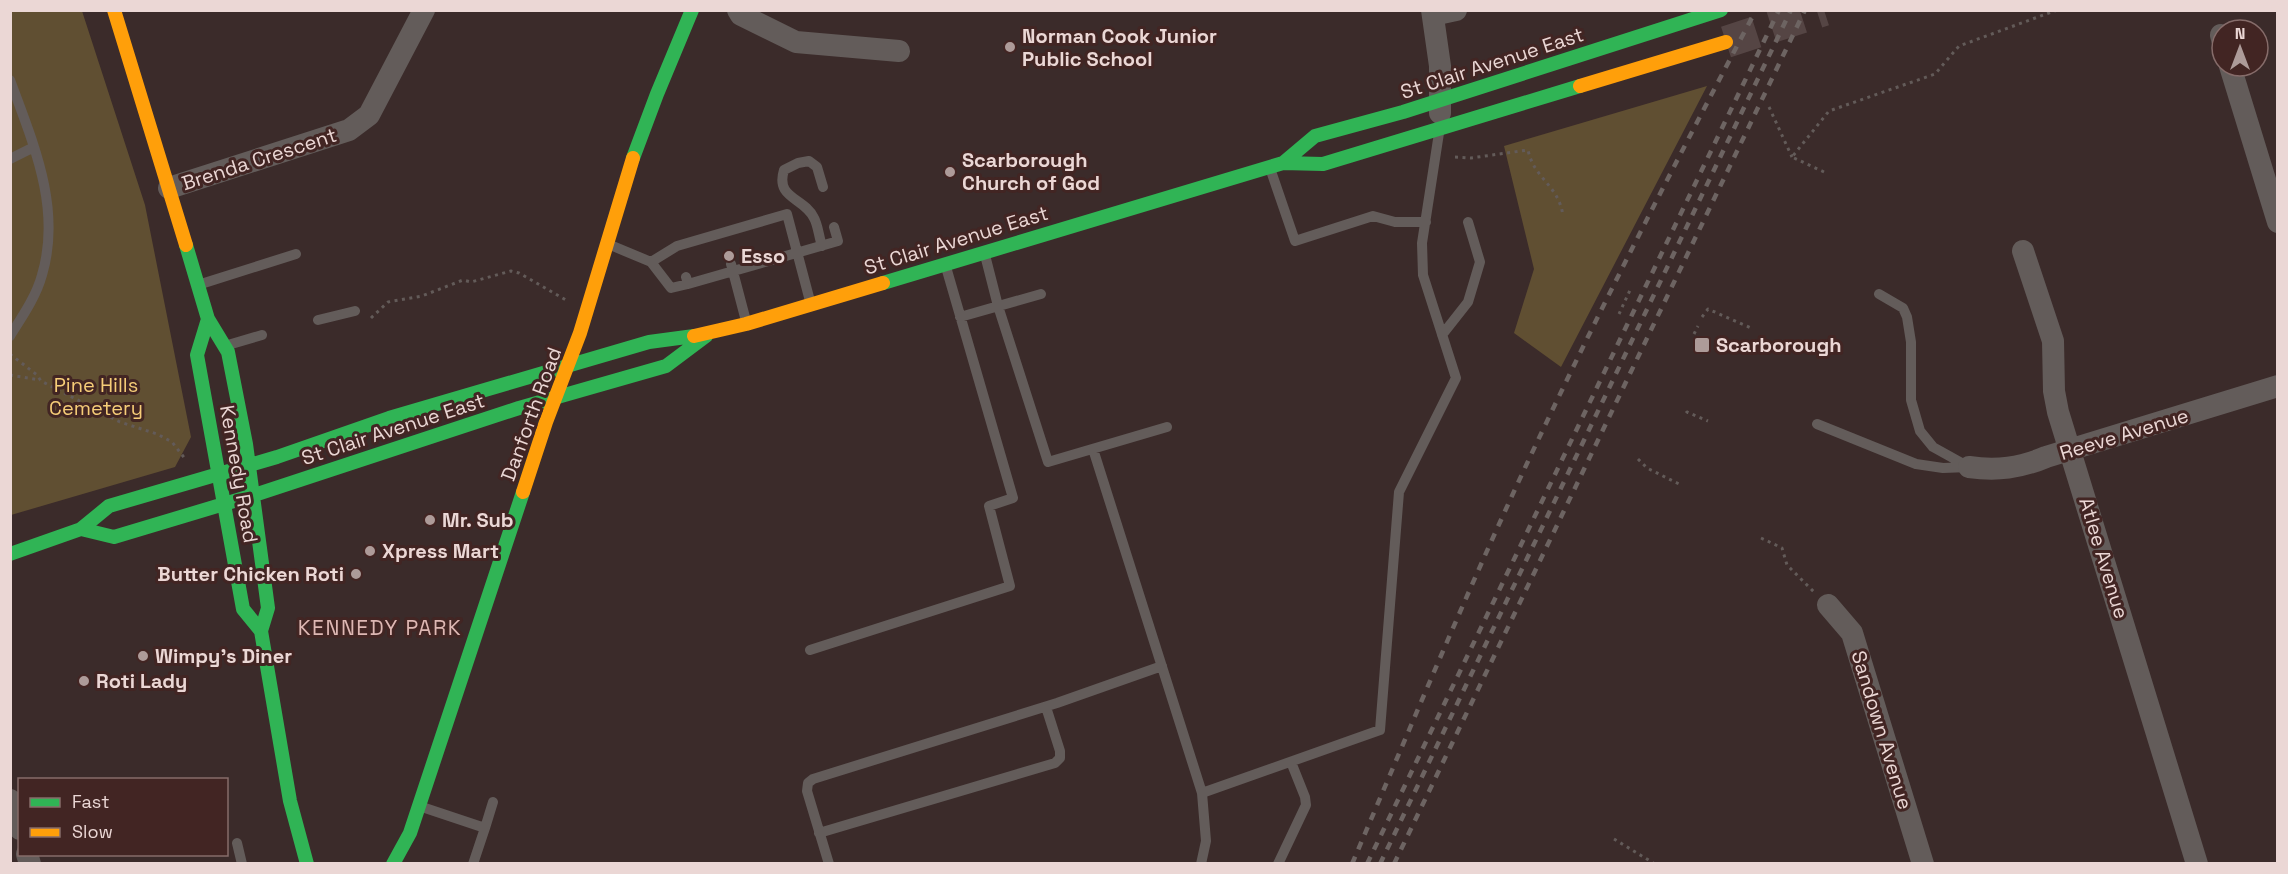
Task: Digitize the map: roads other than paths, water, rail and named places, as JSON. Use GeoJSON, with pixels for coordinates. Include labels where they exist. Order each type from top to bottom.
{"type":"FeatureCollection","features":[{"type":"Feature","properties":{"kind":"main road","name":"Kennedy Road"},"geometry":{"type":"LineString","coordinates":[[114,10],[208,319],[228,352],[250,465],[268,608],[261,631],[290,801],[307,864]]}},
{"type":"Feature","properties":{"kind":"main road","name":"Danforth Road"},"geometry":{"type":"LineString","coordinates":[[405,864],[410,833],[546,422],[571,364],[626,179],[662,78],[692,10]]}},
{"type":"Feature","properties":{"kind":"main road","name":"St Clair Avenue East"},"geometry":{"type":"LineString","coordinates":[[1283,163],[1315,136],[1403,112],[1721,10]]}},
{"type":"Feature","properties":{"kind":"main road","name":"St Clair Avenue East"},"geometry":{"type":"LineString","coordinates":[[10,554],[81,529],[109,506],[250,465],[389,418],[649,342],[710,333],[746,324],[1283,163],[1323,165],[1726,42]]}},
{"type":"Feature","properties":{"kind":"main road","name":"Kennedy Road"},"geometry":{"type":"LineString","coordinates":[[208,319],[197,355],[243,609],[261,631]]}},
{"type":"Feature","properties":{"kind":"main road","name":"St Clair Avenue East"},"geometry":{"type":"LineString","coordinates":[[81,529],[114,537],[254,495],[468,424],[666,366],[710,333]]}},
{"type":"Feature","properties":{"kind":"main road","name":"Danforth Road"},"geometry":{"type":"LineString","coordinates":[[393,864],[410,833]]}},
{"type":"Feature","properties":{"kind":"street","name":"Brenda Crescent"},"geometry":{"type":"LineString","coordinates":[[169,188],[349,130],[369,115],[424,10]]}},
{"type":"Feature","properties":{"kind":"street"},"geometry":{"type":"LineString","coordinates":[[738,10],[741,15],[796,42],[899,51]]}},
{"type":"Feature","properties":{"kind":"street"},"geometry":{"type":"LineString","coordinates":[[1440,130],[1440,66],[1432,13],[1456,10]]}},
{"type":"Feature","properties":{"kind":"street"},"geometry":{"type":"LineString","coordinates":[[2234,78],[2277,222]]}},
{"type":"Feature","properties":{"kind":"street","name":"Atlee Avenue"},"geometry":{"type":"LineString","coordinates":[[2023,251],[2053,341],[2054,392],[2197,864]]}},
{"type":"Feature","properties":{"kind":"street","name":"Reeve Avenue"},"geometry":{"type":"LineString","coordinates":[[1969,467],[2007,470],[2277,387]]}},
{"type":"Feature","properties":{"kind":"street","name":"Sandown Avenue"},"geometry":{"type":"LineString","coordinates":[[1828,604],[1852,633],[1923,864]]}},
{"type":"Feature","properties":{"kind":"street"},"geometry":{"type":"LineString","coordinates":[[10,800],[18,823]]}},
{"type":"Feature","properties":{"kind":"lane"},"geometry":{"type":"LineString","coordinates":[[10,80],[34,147],[48,196],[49,247],[42,276],[28,307],[10,336]]}},
{"type":"Feature","properties":{"kind":"lane"},"geometry":{"type":"LineString","coordinates":[[1202,793],[1380,730],[1399,492],[1456,378],[1423,275],[1422,243],[1440,130]]}},
{"type":"Feature","properties":{"kind":"lane"},"geometry":{"type":"LineString","coordinates":[[10,159],[34,147]]}},
{"type":"Feature","properties":{"kind":"lane"},"geometry":{"type":"LineString","coordinates":[[822,246],[814,216],[783,188],[781,180],[784,170],[798,163],[809,161],[818,167],[823,187]]}},
{"type":"Feature","properties":{"kind":"lane"},"geometry":{"type":"LineString","coordinates":[[1269,167],[1295,241],[1373,216],[1395,222],[1426,222]]}},
{"type":"Feature","properties":{"kind":"lane"},"geometry":{"type":"LineString","coordinates":[[651,262],[679,251],[776,222],[787,214],[811,304]]}},
{"type":"Feature","properties":{"kind":"lane"},"geometry":{"type":"LineString","coordinates":[[1442,335],[1468,302],[1480,262],[1468,222]]}},
{"type":"Feature","properties":{"kind":"lane"},"geometry":{"type":"LineString","coordinates":[[608,244],[651,262],[671,288],[766,257],[784,252],[798,252],[838,241],[834,227]]}},
{"type":"Feature","properties":{"kind":"lane"},"geometry":{"type":"LineString","coordinates":[[984,252],[998,306],[1048,462],[1167,427]]}},
{"type":"Feature","properties":{"kind":"lane"},"geometry":{"type":"LineString","coordinates":[[198,285],[296,254]]}},
{"type":"Feature","properties":{"kind":"lane"},"geometry":{"type":"LineString","coordinates":[[810,650],[1011,586],[989,506],[1013,498],[945,263]]}},
{"type":"Feature","properties":{"kind":"lane"},"geometry":{"type":"LineString","coordinates":[[732,268],[746,324]]}},
{"type":"Feature","properties":{"kind":"lane"},"geometry":{"type":"LineString","coordinates":[[960,317],[1041,294]]}},
{"type":"Feature","properties":{"kind":"lane"},"geometry":{"type":"LineString","coordinates":[[1879,294],[1903,308],[1907,317],[1911,342],[1911,400],[1920,431],[1933,447],[1969,467]]}},
{"type":"Feature","properties":{"kind":"lane"},"geometry":{"type":"LineString","coordinates":[[318,320],[355,311]]}},
{"type":"Feature","properties":{"kind":"lane"},"geometry":{"type":"LineString","coordinates":[[225,346],[262,335]]}},
{"type":"Feature","properties":{"kind":"lane"},"geometry":{"type":"LineString","coordinates":[[1816,424],[1916,464],[1943,468],[1969,467]]}},
{"type":"Feature","properties":{"kind":"lane"},"geometry":{"type":"LineString","coordinates":[[1093,449],[1202,793],[1206,841],[1201,864]]}},
{"type":"Feature","properties":{"kind":"lane"},"geometry":{"type":"LineString","coordinates":[[829,864],[807,791],[808,783],[813,779],[1046,707],[1162,666]]}},
{"type":"Feature","properties":{"kind":"lane"},"geometry":{"type":"LineString","coordinates":[[819,833],[1055,763],[1060,758],[1060,751],[1046,707]]}},
{"type":"Feature","properties":{"kind":"lane"},"geometry":{"type":"LineString","coordinates":[[1278,864],[1306,806],[1305,797],[1291,762]]}},
{"type":"Feature","properties":{"kind":"lane"},"geometry":{"type":"LineString","coordinates":[[472,864],[493,802]]}},
{"type":"Feature","properties":{"kind":"lane"},"geometry":{"type":"LineString","coordinates":[[419,806],[485,828]]}},
{"type":"Feature","properties":{"kind":"lane"},"geometry":{"type":"LineString","coordinates":[[237,843],[242,864]]}},
{"type":"Feature","properties":{"kind":"tunnel"},"geometry":{"type":"LineString","coordinates":[[1726,42],[1824,10]]}},
{"type":"Feature","properties":{"kind":"railway"},"geometry":{"type":"LineString","coordinates":[[1352,864],[1457,618],[1523,472],[1636,240],[1756,10]]}},
{"type":"Feature","properties":{"kind":"railway"},"geometry":{"type":"LineString","coordinates":[[1367,864],[1779,10]]}},
{"type":"Feature","properties":{"kind":"railway"},"geometry":{"type":"LineString","coordinates":[[1380,864],[1791,10]]}},
{"type":"Feature","properties":{"kind":"railway"},"geometry":{"type":"LineString","coordinates":[[1394,864],[1805,10]]}},
{"type":"Feature","properties":{"kind":"place","name":"Norman Cook Junior Public School"},"geometry":{"type":"Point","coordinates":[1010,47]}},
{"type":"Feature","properties":{"kind":"place","name":"Scarborough Church of God"},"geometry":{"type":"Point","coordinates":[950,172]}},
{"type":"Feature","properties":{"kind":"place","name":"Esso"},"geometry":{"type":"Point","coordinates":[729,256]}},
{"type":"Feature","properties":{"kind":"place","name":"Scarborough"},"geometry":{"type":"Point","coordinates":[1702,345]}},
{"type":"Feature","properties":{"kind":"place","name":"Mr. Sub"},"geometry":{"type":"Point","coordinates":[430,520]}},
{"type":"Feature","properties":{"kind":"place","name":"Xpress Mart"},"geometry":{"type":"Point","coordinates":[370,551]}},
{"type":"Feature","properties":{"kind":"place","name":"Butter Chicken Roti"},"geometry":{"type":"Point","coordinates":[356,574]}},
{"type":"Feature","properties":{"kind":"place","name":"Wimpy's Diner"},"geometry":{"type":"Point","coordinates":[143,656]}},
{"type":"Feature","properties":{"kind":"place","name":"Roti Lady"},"geometry":{"type":"Point","coordinates":[84,681]}},
{"type":"Feature","properties":{"kind":"district","name":"KENNEDY PARK"},"geometry":{"type":"Point","coordinates":[380,628]}},
{"type":"Feature","properties":{"kind":"park label","name":"Pine Hills Cemetery"},"geometry":{"type":"Point","coordinates":[96,396]}}]}
